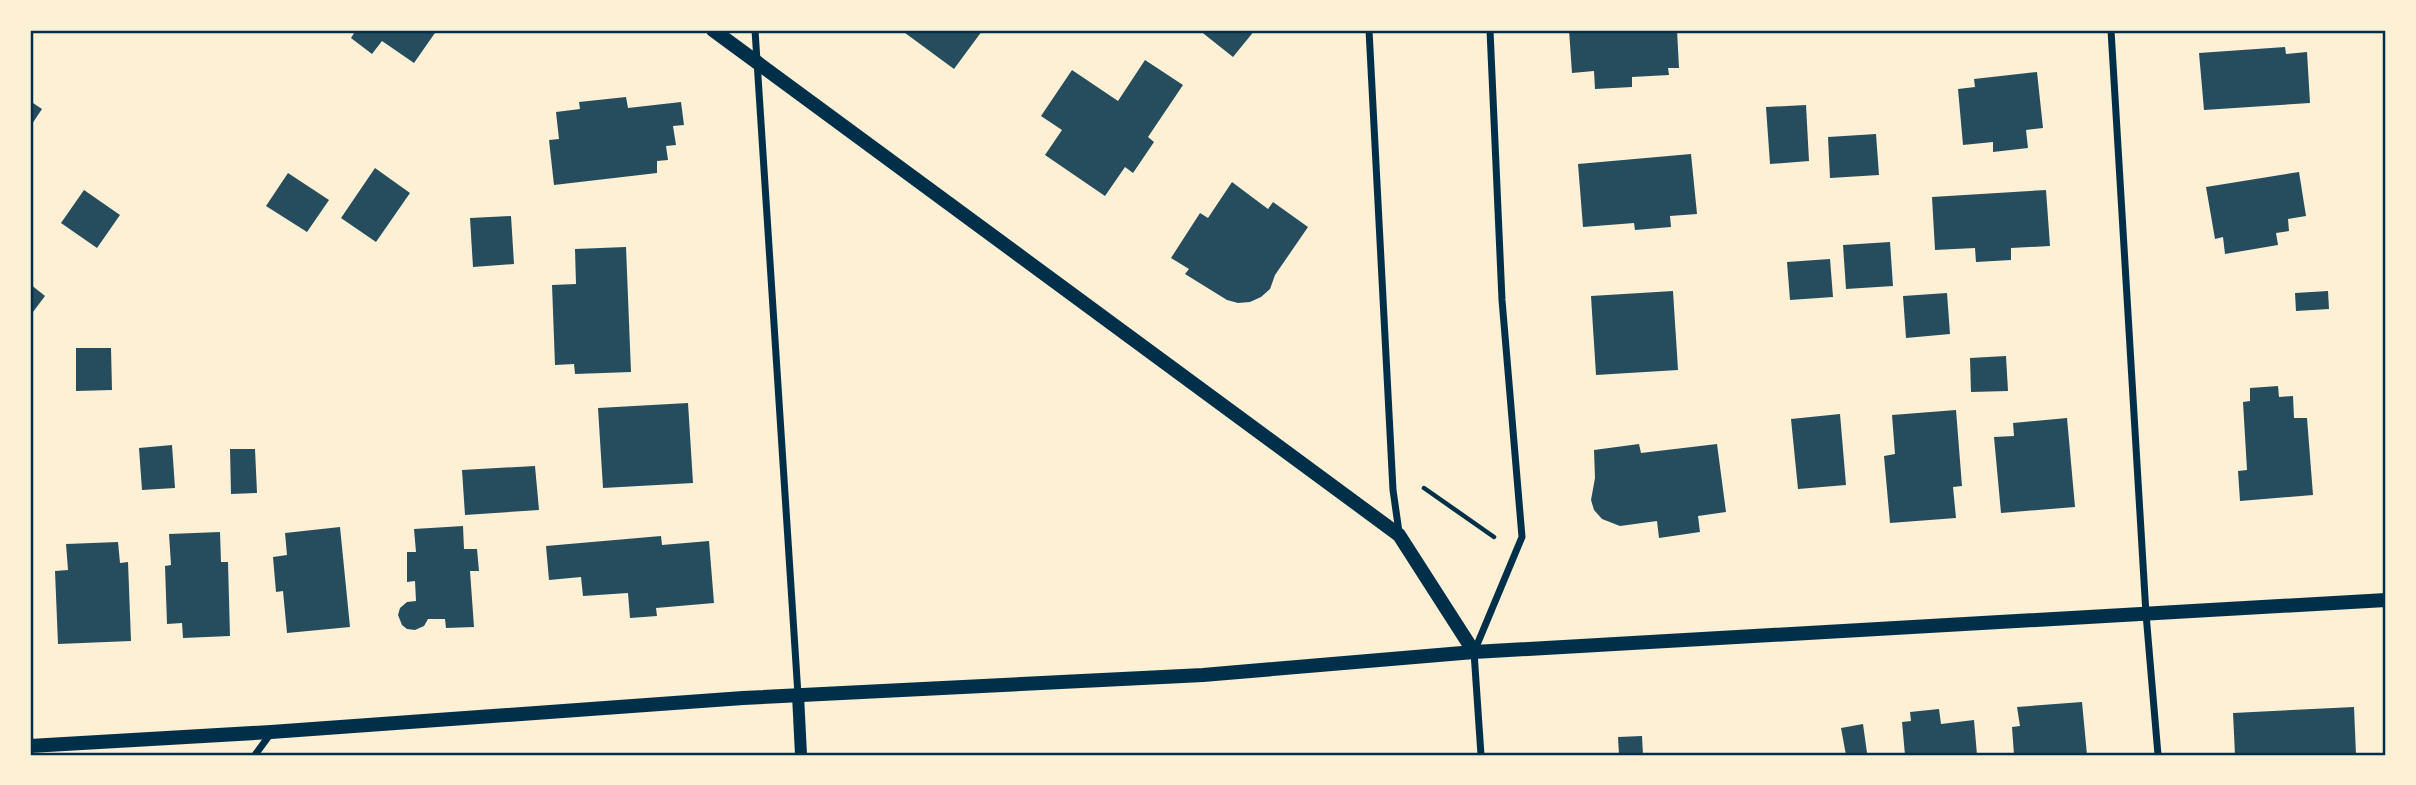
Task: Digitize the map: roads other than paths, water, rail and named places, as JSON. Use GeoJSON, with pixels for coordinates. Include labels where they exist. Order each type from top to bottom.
{"type":"FeatureCollection","features":[{"type":"Feature","properties":{"kind":"main road"},"geometry":{"type":"LineString","coordinates":[[713,30],[1399,535],[1474,652]]}},
{"type":"Feature","properties":{"kind":"main road"},"geometry":{"type":"LineString","coordinates":[[30,746],[210,734],[271,733],[798,695],[1203,674],[1474,652],[2386,600]]}},
{"type":"Feature","properties":{"kind":"street"},"geometry":{"type":"LineString","coordinates":[[755,30],[801,755]]}},
{"type":"Feature","properties":{"kind":"street"},"geometry":{"type":"LineString","coordinates":[[1369,30],[1393,490],[1399,535]]}},
{"type":"Feature","properties":{"kind":"street"},"geometry":{"type":"LineString","coordinates":[[1481,755],[1474,652],[1522,537],[1502,300],[1490,30]]}},
{"type":"Feature","properties":{"kind":"street"},"geometry":{"type":"LineString","coordinates":[[2111,30],[2146,614],[2158,755]]}},
{"type":"Feature","properties":{"kind":"street"},"geometry":{"type":"LineString","coordinates":[[255,755],[271,733]]}}]}
